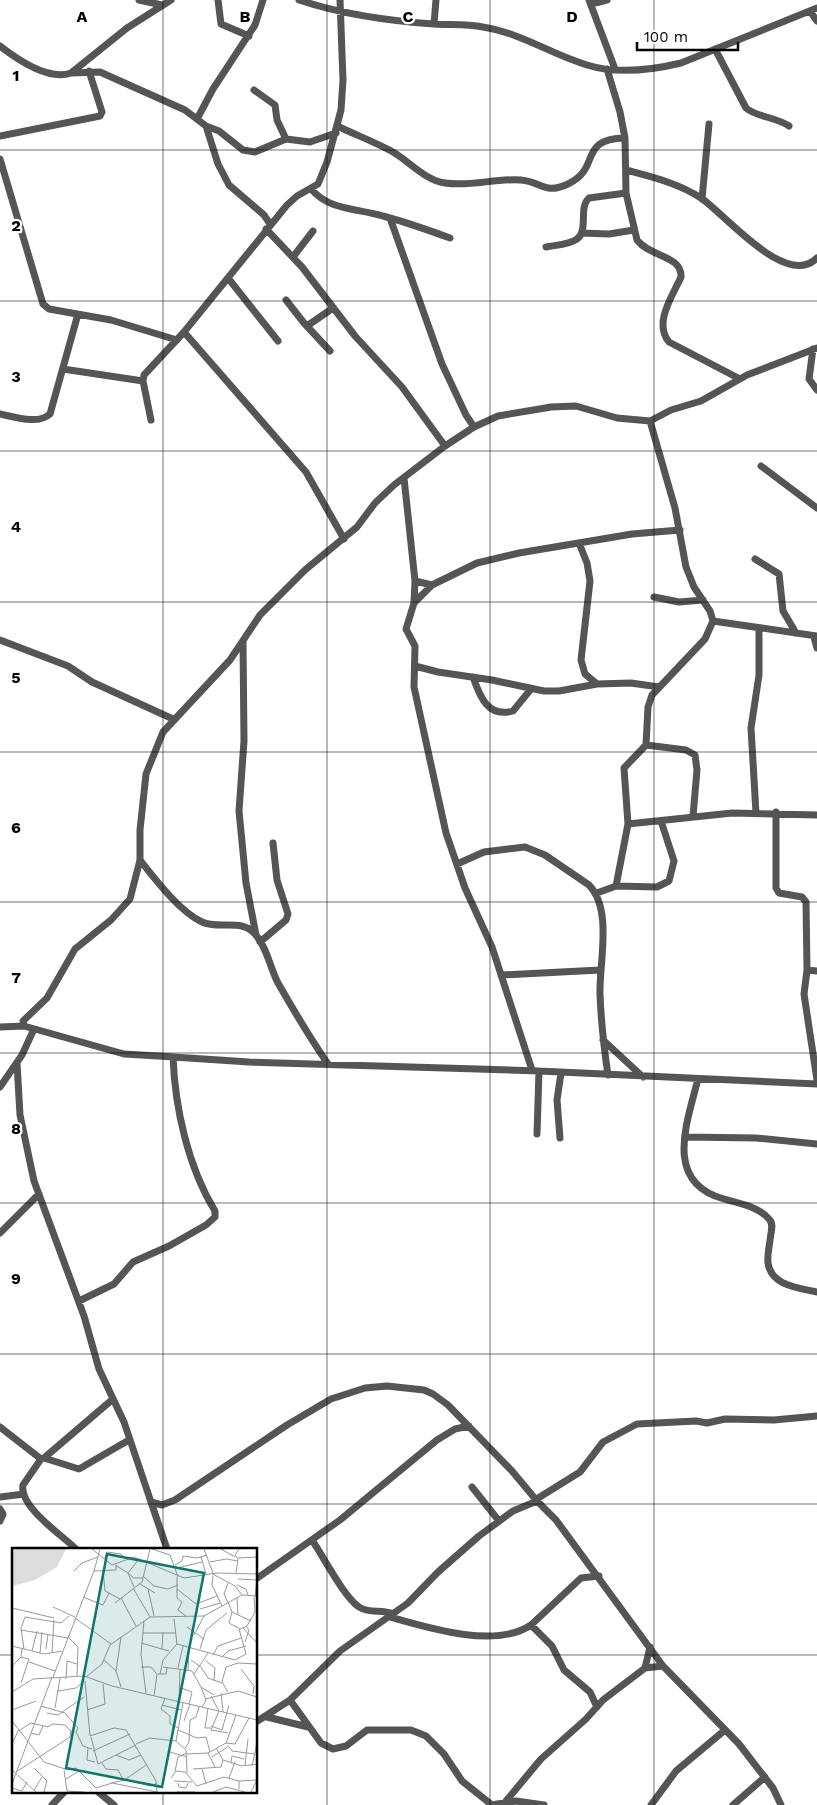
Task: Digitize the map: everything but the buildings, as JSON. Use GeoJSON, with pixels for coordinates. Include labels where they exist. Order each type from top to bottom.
{"type":"FeatureCollection","features":[{"type":"Feature","properties":{"kind":"street"},"geometry":{"type":"LineString","coordinates":[[139,0],[162,5]]}},
{"type":"Feature","properties":{"kind":"street"},"geometry":{"type":"LineString","coordinates":[[71,73],[108,42],[171,0]]}},
{"type":"Feature","properties":{"kind":"street"},"geometry":{"type":"LineString","coordinates":[[218,0],[222,24],[249,36]]}},
{"type":"Feature","properties":{"kind":"street"},"geometry":{"type":"LineString","coordinates":[[197,119],[213,89],[249,36],[263,0]]}},
{"type":"Feature","properties":{"kind":"street"},"geometry":{"type":"LineString","coordinates":[[299,0],[340,11],[434,24],[483,27],[516,34],[574,60],[606,69],[658,68],[681,63],[813,10],[817,21]]}},
{"type":"Feature","properties":{"kind":"street"},"geometry":{"type":"LineString","coordinates":[[152,420],[143,381],[144,375],[184,332],[268,226],[296,196],[318,184],[337,129],[343,80],[340,0]]}},
{"type":"Feature","properties":{"kind":"street"},"geometry":{"type":"LineString","coordinates":[[434,24],[436,0]]}},
{"type":"Feature","properties":{"kind":"street"},"geometry":{"type":"LineString","coordinates":[[607,0],[590,2],[615,69]]}},
{"type":"Feature","properties":{"kind":"street"},"geometry":{"type":"LineString","coordinates":[[0,46],[46,72],[56,75],[89,71],[100,72],[118,79],[179,106],[206,126],[219,131],[243,150],[262,150],[286,139],[310,142],[337,129],[393,152],[434,180],[447,184],[474,185],[520,180],[547,190],[566,185],[583,176],[597,144],[606,139],[625,138]]}},
{"type":"Feature","properties":{"kind":"street"},"geometry":{"type":"LineString","coordinates":[[715,49],[746,108],[750,112],[770,116],[789,126]]}},
{"type":"Feature","properties":{"kind":"street"},"geometry":{"type":"LineString","coordinates":[[606,69],[614,87],[625,138],[626,193],[634,230],[642,246],[673,261],[679,265],[681,270],[681,277],[664,317],[665,337],[669,342],[740,379]]}},
{"type":"Feature","properties":{"kind":"street"},"geometry":{"type":"LineString","coordinates":[[0,136],[100,116],[102,112],[100,101],[89,71]]}},
{"type":"Feature","properties":{"kind":"street"},"geometry":{"type":"LineString","coordinates":[[254,90],[275,105],[277,120],[286,139]]}},
{"type":"Feature","properties":{"kind":"street"},"geometry":{"type":"LineString","coordinates":[[702,199],[709,124]]}},
{"type":"Feature","properties":{"kind":"street"},"geometry":{"type":"LineString","coordinates":[[206,126],[212,148],[225,179],[264,215],[268,226],[355,336],[402,387],[446,446]]}},
{"type":"Feature","properties":{"kind":"street"},"geometry":{"type":"LineString","coordinates":[[0,158],[39,296],[49,308],[111,320],[177,340]]}},
{"type":"Feature","properties":{"kind":"street"},"geometry":{"type":"LineString","coordinates":[[626,170],[676,184],[702,199],[778,262],[798,266],[816,262]]}},
{"type":"Feature","properties":{"kind":"street"},"geometry":{"type":"LineString","coordinates":[[311,189],[322,200],[335,206],[390,218],[450,238]]}},
{"type":"Feature","properties":{"kind":"street"},"geometry":{"type":"LineString","coordinates":[[546,247],[576,240],[582,233],[586,200],[626,193]]}},
{"type":"Feature","properties":{"kind":"street"},"geometry":{"type":"LineString","coordinates":[[390,218],[442,364],[466,415],[474,427]]}},
{"type":"Feature","properties":{"kind":"street"},"geometry":{"type":"LineString","coordinates":[[582,233],[609,234],[634,230]]}},
{"type":"Feature","properties":{"kind":"street"},"geometry":{"type":"LineString","coordinates":[[293,257],[313,231]]}},
{"type":"Feature","properties":{"kind":"street"},"geometry":{"type":"LineString","coordinates":[[228,278],[278,341]]}},
{"type":"Feature","properties":{"kind":"street"},"geometry":{"type":"LineString","coordinates":[[286,300],[330,351]]}},
{"type":"Feature","properties":{"kind":"street"},"geometry":{"type":"LineString","coordinates":[[307,326],[333,308]]}},
{"type":"Feature","properties":{"kind":"street"},"geometry":{"type":"LineString","coordinates":[[0,414],[35,419],[46,418],[50,414],[78,314]]}},
{"type":"Feature","properties":{"kind":"street"},"geometry":{"type":"LineString","coordinates":[[184,332],[301,466],[318,490],[344,539]]}},
{"type":"Feature","properties":{"kind":"street"},"geometry":{"type":"LineString","coordinates":[[24,1026],[23,1022],[47,998],[75,949],[111,920],[130,898],[140,860],[140,830],[146,774],[163,732],[172,719],[218,673],[243,642],[260,615],[305,570],[357,527],[375,503],[404,478],[474,427],[498,416],[551,407],[576,406],[617,418],[650,421],[671,410],[701,401],[740,379],[815,348]]}},
{"type":"Feature","properties":{"kind":"street"},"geometry":{"type":"LineString","coordinates":[[815,348],[809,366],[809,379],[817,390]]}},
{"type":"Feature","properties":{"kind":"street"},"geometry":{"type":"LineString","coordinates":[[63,369],[143,381]]}},
{"type":"Feature","properties":{"kind":"street"},"geometry":{"type":"LineString","coordinates":[[616,886],[628,824],[624,768],[646,745],[648,707],[652,695],[706,639],[712,621],[704,600],[694,587],[686,568],[680,530],[650,421]]}},
{"type":"Feature","properties":{"kind":"street"},"geometry":{"type":"LineString","coordinates":[[761,466],[817,508]]}},
{"type":"Feature","properties":{"kind":"street"},"geometry":{"type":"LineString","coordinates":[[404,478],[415,581],[414,603],[406,626],[414,646],[414,688],[446,833],[456,864],[488,939],[535,1070],[537,1134]]}},
{"type":"Feature","properties":{"kind":"street"},"geometry":{"type":"LineString","coordinates":[[414,603],[432,585],[477,563],[552,546],[632,534],[680,530]]}},
{"type":"Feature","properties":{"kind":"street"},"geometry":{"type":"LineString","coordinates":[[579,543],[587,564],[590,581],[582,660],[584,674],[597,684]]}},
{"type":"Feature","properties":{"kind":"street"},"geometry":{"type":"LineString","coordinates":[[756,560],[780,574],[783,610],[796,633]]}},
{"type":"Feature","properties":{"kind":"street"},"geometry":{"type":"LineString","coordinates":[[415,581],[432,585]]}},
{"type":"Feature","properties":{"kind":"street"},"geometry":{"type":"LineString","coordinates":[[654,597],[679,602],[704,600]]}},
{"type":"Feature","properties":{"kind":"street"},"geometry":{"type":"LineString","coordinates":[[712,621],[759,630],[796,633],[816,637],[817,648]]}},
{"type":"Feature","properties":{"kind":"street"},"geometry":{"type":"LineString","coordinates":[[756,813],[751,737],[753,708],[759,675],[759,630]]}},
{"type":"Feature","properties":{"kind":"street"},"geometry":{"type":"LineString","coordinates":[[0,640],[68,666],[92,682],[172,719]]}},
{"type":"Feature","properties":{"kind":"street"},"geometry":{"type":"LineString","coordinates":[[243,642],[244,741],[239,811],[246,883],[256,935],[278,981],[305,1030],[328,1064]]}},
{"type":"Feature","properties":{"kind":"street"},"geometry":{"type":"LineString","coordinates":[[415,666],[531,689],[559,692],[597,684],[630,683],[659,687]]}},
{"type":"Feature","properties":{"kind":"street"},"geometry":{"type":"LineString","coordinates":[[473,677],[486,707],[496,711],[512,711],[531,689]]}},
{"type":"Feature","properties":{"kind":"street"},"geometry":{"type":"LineString","coordinates":[[646,745],[686,750],[695,755],[698,770],[693,816]]}},
{"type":"Feature","properties":{"kind":"street"},"geometry":{"type":"LineString","coordinates":[[0,1027],[24,1026],[124,1054],[328,1064],[535,1070],[643,1077],[817,1082],[805,1010],[804,994],[807,970],[805,899],[779,893],[776,888],[776,812]]}},
{"type":"Feature","properties":{"kind":"street"},"geometry":{"type":"LineString","coordinates":[[628,824],[693,816],[776,812],[817,815]]}},
{"type":"Feature","properties":{"kind":"street"},"geometry":{"type":"LineString","coordinates":[[597,893],[616,886],[657,887],[670,881],[674,861],[661,821]]}},
{"type":"Feature","properties":{"kind":"street"},"geometry":{"type":"LineString","coordinates":[[260,942],[286,920],[288,914],[277,880],[273,843]]}},
{"type":"Feature","properties":{"kind":"street"},"geometry":{"type":"LineString","coordinates":[[456,864],[484,852],[517,847],[532,848],[589,885],[597,893],[603,929],[600,970],[603,1040],[608,1075]]}},
{"type":"Feature","properties":{"kind":"street"},"geometry":{"type":"LineString","coordinates":[[140,860],[160,884],[200,921],[212,926],[241,926],[256,935]]}},
{"type":"Feature","properties":{"kind":"street"},"geometry":{"type":"LineString","coordinates":[[501,975],[600,970]]}},
{"type":"Feature","properties":{"kind":"street"},"geometry":{"type":"LineString","coordinates":[[807,970],[817,971]]}},
{"type":"Feature","properties":{"kind":"street"},"geometry":{"type":"LineString","coordinates":[[0,1087],[17,1063],[34,1029]]}},
{"type":"Feature","properties":{"kind":"street"},"geometry":{"type":"LineString","coordinates":[[603,1040],[643,1077]]}},
{"type":"Feature","properties":{"kind":"street"},"geometry":{"type":"LineString","coordinates":[[79,1301],[114,1284],[133,1262],[169,1246],[206,1225],[215,1217],[215,1210],[195,1165],[177,1109],[173,1057]]}},
{"type":"Feature","properties":{"kind":"street"},"geometry":{"type":"LineString","coordinates":[[17,1063],[21,1124],[38,1194],[79,1301],[100,1369],[129,1440],[167,1548]]}},
{"type":"Feature","properties":{"kind":"street"},"geometry":{"type":"LineString","coordinates":[[560,1072],[557,1100],[560,1138]]}},
{"type":"Feature","properties":{"kind":"street"},"geometry":{"type":"LineString","coordinates":[[698,1079],[683,1150],[686,1170],[698,1184],[720,1198],[760,1212],[771,1222],[768,1263],[770,1272],[779,1281],[817,1292]]}},
{"type":"Feature","properties":{"kind":"street"},"geometry":{"type":"LineString","coordinates":[[685,1137],[756,1138],[817,1144]]}},
{"type":"Feature","properties":{"kind":"street"},"geometry":{"type":"LineString","coordinates":[[0,1233],[38,1194]]}},
{"type":"Feature","properties":{"kind":"street"},"geometry":{"type":"LineString","coordinates":[[151,1502],[162,1505],[168,1504],[331,1399],[365,1388],[387,1386],[424,1390],[448,1405],[556,1520],[599,1576],[663,1666],[725,1730],[765,1777],[781,1805]]}},
{"type":"Feature","properties":{"kind":"street"},"geometry":{"type":"LineString","coordinates":[[75,1548],[47,1525],[24,1494],[24,1485],[43,1459],[113,1399]]}},
{"type":"Feature","properties":{"kind":"street"},"geometry":{"type":"LineString","coordinates":[[258,1721],[267,1717],[290,1700],[327,1662],[408,1603],[438,1572],[479,1536],[513,1511],[536,1500],[580,1472],[604,1442],[637,1424],[696,1421],[707,1423],[725,1419],[774,1420],[817,1416]]}},
{"type":"Feature","properties":{"kind":"street"},"geometry":{"type":"LineString","coordinates":[[258,1578],[340,1520],[437,1440],[455,1429],[469,1426]]}},
{"type":"Feature","properties":{"kind":"street"},"geometry":{"type":"LineString","coordinates":[[0,1427],[43,1459],[79,1469],[129,1440]]}},
{"type":"Feature","properties":{"kind":"street"},"geometry":{"type":"LineString","coordinates":[[472,1487],[499,1521]]}},
{"type":"Feature","properties":{"kind":"street"},"geometry":{"type":"LineString","coordinates":[[0,1497],[24,1494]]}},
{"type":"Feature","properties":{"kind":"street"},"geometry":{"type":"LineString","coordinates":[[0,1509],[2,1514],[0,1522]]}},
{"type":"Feature","properties":{"kind":"street"},"geometry":{"type":"LineString","coordinates":[[312,1540],[350,1598],[359,1607],[385,1610],[392,1616],[432,1629],[458,1634],[504,1635],[524,1630],[532,1625],[581,1578],[599,1576]]}},
{"type":"Feature","properties":{"kind":"street"},"geometry":{"type":"LineString","coordinates":[[532,1625],[552,1646],[564,1670],[590,1692],[597,1707]]}},
{"type":"Feature","properties":{"kind":"street"},"geometry":{"type":"LineString","coordinates":[[645,1668],[650,1647]]}},
{"type":"Feature","properties":{"kind":"street"},"geometry":{"type":"LineString","coordinates":[[506,1801],[531,1769],[597,1707],[645,1668],[663,1666]]}},
{"type":"Feature","properties":{"kind":"street"},"geometry":{"type":"LineString","coordinates":[[290,1700],[321,1743],[332,1749],[346,1746],[367,1730],[385,1728],[411,1730],[426,1736],[444,1754],[462,1781],[491,1805],[506,1801],[544,1805]]}},
{"type":"Feature","properties":{"kind":"street"},"geometry":{"type":"LineString","coordinates":[[267,1717],[308,1727]]}},
{"type":"Feature","properties":{"kind":"street"},"geometry":{"type":"LineString","coordinates":[[651,1805],[676,1771],[725,1730]]}},
{"type":"Feature","properties":{"kind":"street"},"geometry":{"type":"LineString","coordinates":[[733,1805],[765,1777]]}},
{"type":"Feature","properties":{"kind":"street"},"geometry":{"type":"LineString","coordinates":[[52,1805],[64,1792]]}},
{"type":"Feature","properties":{"kind":"street"},"geometry":{"type":"LineString","coordinates":[[98,1792],[114,1805]]}}]}
